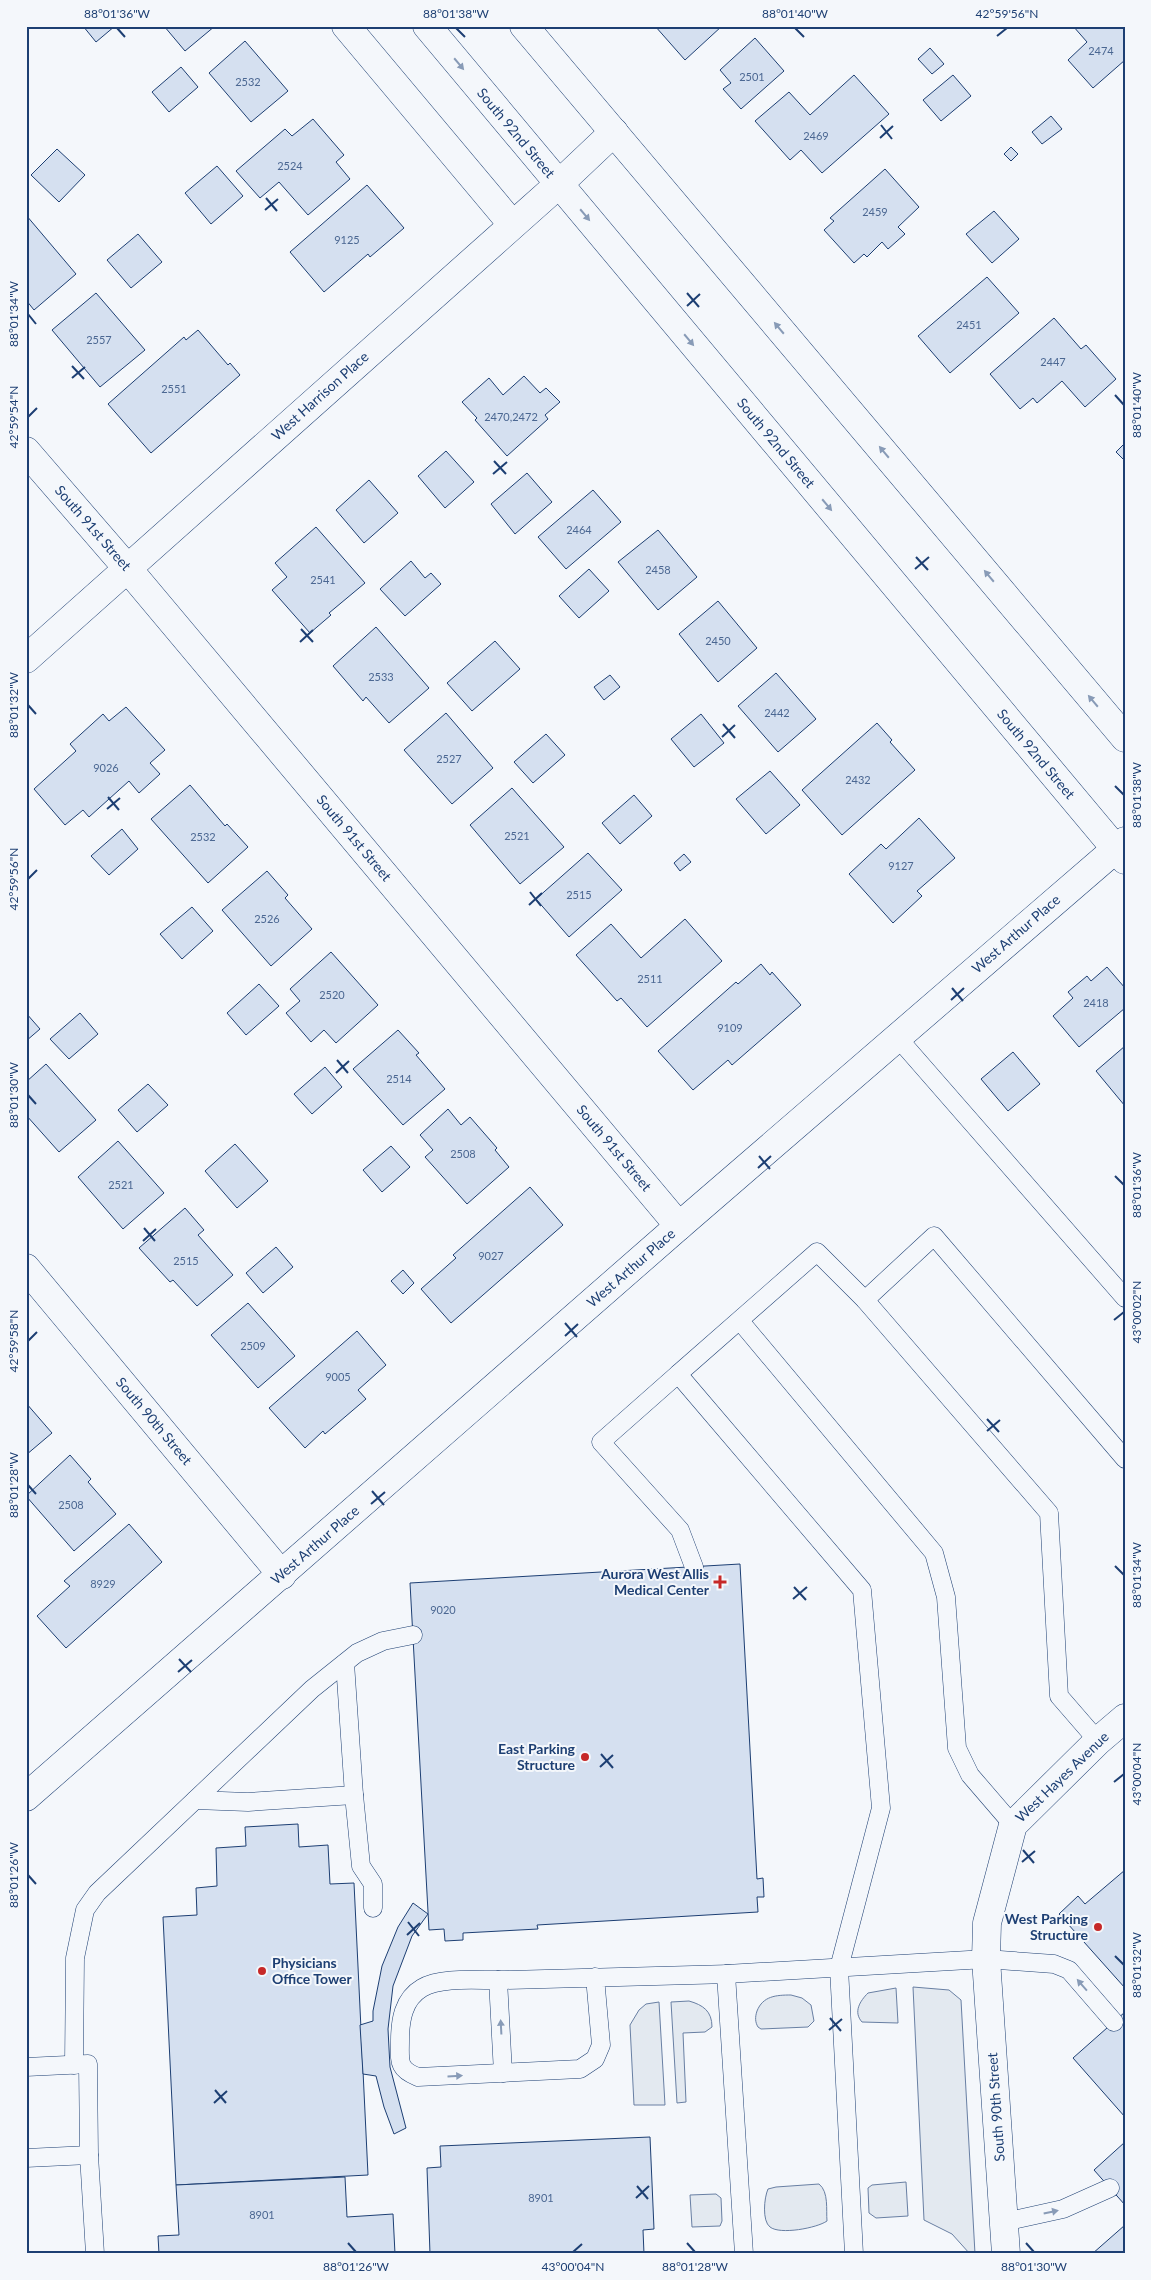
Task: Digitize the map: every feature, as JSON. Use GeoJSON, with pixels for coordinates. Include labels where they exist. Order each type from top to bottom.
{"type":"FeatureCollection","features":[{"type":"Feature","properties":{"kind":"street"},"geometry":{"type":"LineString","coordinates":[[346,26],[512,224]]}},
{"type":"Feature","properties":{"kind":"street","name":"South 92nd Street"},"geometry":{"type":"LineString","coordinates":[[427,26],[1121,850]]}},
{"type":"Feature","properties":{"kind":"street"},"geometry":{"type":"LineString","coordinates":[[524,26],[1125,738]]}},
{"type":"Feature","properties":{"kind":"street","name":"West Harrison Place"},"geometry":{"type":"LineString","coordinates":[[26,659],[559,184],[614,132]]}},
{"type":"Feature","properties":{"kind":"street","name":"South 91st Street"},"geometry":{"type":"LineString","coordinates":[[26,451],[128,569],[679,1226]]}},
{"type":"Feature","properties":{"kind":"street","name":"West Arthur Place"},"geometry":{"type":"LineString","coordinates":[[26,1797],[897,1037],[1121,850]]}},
{"type":"Feature","properties":{"kind":"street","name":"South 90th Street"},"geometry":{"type":"LineString","coordinates":[[26,1268],[282,1574]]}},
{"type":"Feature","properties":{"kind":"street","name":"West Hayes Avenue"},"geometry":{"type":"LineString","coordinates":[[986,1960],[987,1923],[1012,1825],[1098,1741],[1125,1718]]}},
{"type":"Feature","properties":{"kind":"street","name":"South 90th Street"},"geometry":{"type":"LineString","coordinates":[[986,1960],[1006,2254]]}},
{"type":"Feature","properties":{"kind":"lane"},"geometry":{"type":"LineString","coordinates":[[897,1037],[1125,1298]]}},
{"type":"Feature","properties":{"kind":"lane"},"geometry":{"type":"LineString","coordinates":[[865,1300],[934,1236],[1125,1459]]}},
{"type":"Feature","properties":{"kind":"lane"},"geometry":{"type":"LineString","coordinates":[[694,1567],[680,1530],[602,1442],[817,1252],[865,1300],[1049,1513],[1059,1696],[1098,1741]]}},
{"type":"Feature","properties":{"kind":"lane"},"geometry":{"type":"LineString","coordinates":[[740,1321],[934,1553],[946,1597],[957,1748],[970,1775],[1012,1825]]}},
{"type":"Feature","properties":{"kind":"lane"},"geometry":{"type":"LineString","coordinates":[[678,1374],[862,1590],[881,1808],[839,1968],[854,2254]]}},
{"type":"Feature","properties":{"kind":"lane"},"geometry":{"type":"LineString","coordinates":[[74,2065],[76,1958],[85,1910],[97,1892],[312,1689],[357,1653],[383,1642],[413,1635]]}},
{"type":"Feature","properties":{"kind":"lane"},"geometry":{"type":"LineString","coordinates":[[346,1663],[354,1795],[362,1866],[373,1884],[373,1908]]}},
{"type":"Feature","properties":{"kind":"lane"},"geometry":{"type":"LineString","coordinates":[[195,1800],[248,1802],[354,1795]]}},
{"type":"Feature","properties":{"kind":"lane"},"geometry":{"type":"LineString","coordinates":[[595,1977],[601,2045],[595,2059],[580,2069],[418,2077],[407,2073],[400,2064],[400,2021],[408,2000],[422,1988],[442,1982],[595,1977],[730,1974],[986,1960],[1054,1964],[1069,1970],[1114,2022]]}},
{"type":"Feature","properties":{"kind":"lane"},"geometry":{"type":"LineString","coordinates":[[730,1974],[726,1974],[744,2254]]}},
{"type":"Feature","properties":{"kind":"lane"},"geometry":{"type":"LineString","coordinates":[[498,1980],[504,2073]]}},
{"type":"Feature","properties":{"kind":"lane"},"geometry":{"type":"LineString","coordinates":[[26,2067],[88,2064],[95,2254]]}},
{"type":"Feature","properties":{"kind":"lane"},"geometry":{"type":"LineString","coordinates":[[26,2158],[90,2155]]}},
{"type":"Feature","properties":{"kind":"lane"},"geometry":{"type":"LineString","coordinates":[[1004,2222],[1063,2209],[1110,2188]]}},
{"type":"Feature","properties":{"kind":"shaded area"},"geometry":{"type":"Polygon","coordinates":[[[913,1987],[949,1990],[961,2000],[975,2254],[970,2254],[952,2234],[924,2220],[913,1987]]]}},
{"type":"Feature","properties":{"kind":"shaded area"},"geometry":{"type":"Polygon","coordinates":[[[896,1988],[898,2023],[862,2022],[858,2011],[860,2003],[868,1993],[896,1988]]]}},
{"type":"Feature","properties":{"kind":"shaded area"},"geometry":{"type":"Polygon","coordinates":[[[791,1995],[802,1998],[811,2005],[814,2021],[808,2027],[761,2029],[758,2027],[756,2021],[757,2011],[766,1999],[775,1996],[791,1995]]]}},
{"type":"Feature","properties":{"kind":"shaded area"},"geometry":{"type":"Polygon","coordinates":[[[689,2001],[706,2010],[712,2021],[712,2027],[705,2032],[683,2033],[686,2102],[677,2103],[671,2002],[689,2001]]]}},
{"type":"Feature","properties":{"kind":"shaded area"},"geometry":{"type":"Polygon","coordinates":[[[659,2002],[665,2105],[634,2105],[630,2025],[639,2010],[646,2004],[659,2002]]]}},
{"type":"Feature","properties":{"kind":"shaded area"},"geometry":{"type":"Polygon","coordinates":[[[906,2182],[908,2216],[876,2218],[869,2213],[868,2188],[872,2185],[906,2182]]]}},
{"type":"Feature","properties":{"kind":"shaded area"},"geometry":{"type":"Polygon","coordinates":[[[819,2184],[826,2196],[827,2221],[807,2228],[790,2230],[775,2229],[767,2224],[764,2209],[768,2189],[819,2184]]]}},
{"type":"Feature","properties":{"kind":"shaded area"},"geometry":{"type":"Polygon","coordinates":[[[716,2194],[721,2198],[722,2221],[720,2226],[692,2227],[690,2195],[716,2194]]]}},
{"type":"Feature","properties":{"kind":"building"},"geometry":{"type":"Polygon","coordinates":[[[83,26],[115,26],[96,42],[83,26]]]}},
{"type":"Feature","properties":{"kind":"building"},"geometry":{"type":"Polygon","coordinates":[[[164,26],[215,26],[185,51],[164,26]]]}},
{"type":"Feature","properties":{"kind":"building"},"geometry":{"type":"Polygon","coordinates":[[[655,26],[722,26],[685,60],[655,26]]]}},
{"type":"Feature","properties":{"kind":"building"},"geometry":{"type":"Polygon","coordinates":[[[1073,26],[1125,26],[1125,60],[1093,88],[1068,60],[1087,42],[1073,26]]]}},
{"type":"Feature","properties":{"kind":"building"},"geometry":{"type":"Polygon","coordinates":[[[755,38],[784,71],[741,109],[723,89],[731,83],[720,70],[755,38]]]}},
{"type":"Feature","properties":{"kind":"building"},"geometry":{"type":"Polygon","coordinates":[[[245,41],[288,91],[251,122],[209,73],[245,41]]]}},
{"type":"Feature","properties":{"kind":"building"},"geometry":{"type":"Polygon","coordinates":[[[930,48],[944,64],[932,74],[918,59],[930,48]]]}},
{"type":"Feature","properties":{"kind":"building"},"geometry":{"type":"Polygon","coordinates":[[[181,67],[198,87],[169,112],[152,92],[181,67]]]}},
{"type":"Feature","properties":{"kind":"building"},"geometry":{"type":"Polygon","coordinates":[[[854,75],[889,114],[822,173],[801,150],[790,160],[755,121],[789,92],[810,115],[854,75]]]}},
{"type":"Feature","properties":{"kind":"building"},"geometry":{"type":"Polygon","coordinates":[[[953,75],[971,96],[941,121],[923,100],[953,75]]]}},
{"type":"Feature","properties":{"kind":"building"},"geometry":{"type":"Polygon","coordinates":[[[1051,116],[1062,129],[1042,144],[1032,132],[1051,116]]]}},
{"type":"Feature","properties":{"kind":"building"},"geometry":{"type":"Polygon","coordinates":[[[313,119],[344,155],[336,162],[350,179],[308,215],[279,182],[260,198],[236,171],[285,129],[292,136],[313,119]]]}},
{"type":"Feature","properties":{"kind":"building"},"geometry":{"type":"Polygon","coordinates":[[[1011,147],[1018,154],[1011,161],[1004,154],[1011,147]]]}},
{"type":"Feature","properties":{"kind":"building"},"geometry":{"type":"Polygon","coordinates":[[[57,149],[85,175],[59,202],[31,175],[57,149]]]}},
{"type":"Feature","properties":{"kind":"building"},"geometry":{"type":"Polygon","coordinates":[[[217,166],[243,196],[211,224],[185,193],[217,166]]]}},
{"type":"Feature","properties":{"kind":"building"},"geometry":{"type":"Polygon","coordinates":[[[885,169],[919,207],[898,227],[905,234],[888,249],[882,242],[867,257],[864,254],[854,263],[824,230],[834,221],[830,218],[885,169]]]}},
{"type":"Feature","properties":{"kind":"building"},"geometry":{"type":"Polygon","coordinates":[[[367,185],[404,228],[370,257],[368,254],[324,292],[290,252],[367,185]]]}},
{"type":"Feature","properties":{"kind":"building"},"geometry":{"type":"Polygon","coordinates":[[[994,211],[1019,239],[992,263],[966,234],[994,211]]]}},
{"type":"Feature","properties":{"kind":"building"},"geometry":{"type":"Polygon","coordinates":[[[26,215],[76,274],[34,310],[26,300],[26,215]]]}},
{"type":"Feature","properties":{"kind":"building"},"geometry":{"type":"Polygon","coordinates":[[[138,234],[162,262],[131,288],[107,260],[138,234]]]}},
{"type":"Feature","properties":{"kind":"building"},"geometry":{"type":"Polygon","coordinates":[[[987,277],[1019,313],[950,373],[918,336],[987,277]]]}},
{"type":"Feature","properties":{"kind":"building"},"geometry":{"type":"Polygon","coordinates":[[[96,293],[145,350],[100,387],[52,330],[96,293]]]}},
{"type":"Feature","properties":{"kind":"building"},"geometry":{"type":"Polygon","coordinates":[[[1054,318],[1081,349],[1086,345],[1116,379],[1085,407],[1062,381],[1037,403],[1033,398],[1020,409],[990,374],[1054,318]]]}},
{"type":"Feature","properties":{"kind":"building"},"geometry":{"type":"Polygon","coordinates":[[[198,330],[228,365],[230,363],[240,375],[151,453],[108,404],[184,337],[186,340],[198,330]]]}},
{"type":"Feature","properties":{"kind":"building"},"geometry":{"type":"Polygon","coordinates":[[[524,376],[540,393],[546,388],[560,402],[545,415],[548,419],[507,456],[475,420],[477,418],[462,402],[489,378],[503,395],[524,376]]]}},
{"type":"Feature","properties":{"kind":"building"},"geometry":{"type":"Polygon","coordinates":[[[1125,443],[1125,461],[1116,452],[1125,443]]]}},
{"type":"Feature","properties":{"kind":"building"},"geometry":{"type":"Polygon","coordinates":[[[446,451],[474,482],[445,508],[418,476],[446,451]]]}},
{"type":"Feature","properties":{"kind":"building"},"geometry":{"type":"Polygon","coordinates":[[[527,473],[552,502],[515,534],[491,504],[527,473]]]}},
{"type":"Feature","properties":{"kind":"building"},"geometry":{"type":"Polygon","coordinates":[[[369,480],[398,513],[364,543],[336,510],[369,480]]]}},
{"type":"Feature","properties":{"kind":"building"},"geometry":{"type":"Polygon","coordinates":[[[593,490],[621,522],[566,569],[538,537],[593,490]]]}},
{"type":"Feature","properties":{"kind":"building"},"geometry":{"type":"Polygon","coordinates":[[[316,527],[365,583],[329,613],[331,615],[310,633],[272,590],[287,577],[275,563],[316,527]]]}},
{"type":"Feature","properties":{"kind":"building"},"geometry":{"type":"Polygon","coordinates":[[[658,530],[697,577],[658,610],[618,562],[658,530]]]}},
{"type":"Feature","properties":{"kind":"building"},"geometry":{"type":"Polygon","coordinates":[[[411,561],[425,578],[431,573],[441,584],[405,616],[380,589],[411,561]]]}},
{"type":"Feature","properties":{"kind":"building"},"geometry":{"type":"Polygon","coordinates":[[[589,569],[609,591],[579,618],[559,596],[589,569]]]}},
{"type":"Feature","properties":{"kind":"building"},"geometry":{"type":"Polygon","coordinates":[[[718,601],[757,648],[718,682],[679,634],[718,601]]]}},
{"type":"Feature","properties":{"kind":"building"},"geometry":{"type":"Polygon","coordinates":[[[376,627],[429,688],[389,723],[366,697],[363,701],[333,666],[376,627]]]}},
{"type":"Feature","properties":{"kind":"building"},"geometry":{"type":"Polygon","coordinates":[[[495,641],[520,669],[472,711],[447,683],[495,641]]]}},
{"type":"Feature","properties":{"kind":"building"},"geometry":{"type":"Polygon","coordinates":[[[776,673],[816,719],[778,752],[738,706],[776,673]]]}},
{"type":"Feature","properties":{"kind":"building"},"geometry":{"type":"Polygon","coordinates":[[[610,675],[620,687],[604,700],[594,687],[610,675]]]}},
{"type":"Feature","properties":{"kind":"building"},"geometry":{"type":"Polygon","coordinates":[[[126,707],[165,750],[150,763],[160,774],[139,793],[129,781],[89,817],[83,810],[65,825],[34,789],[76,751],[70,744],[103,714],[109,721],[126,707]]]}},
{"type":"Feature","properties":{"kind":"building"},"geometry":{"type":"Polygon","coordinates":[[[446,713],[493,768],[452,804],[404,750],[446,713]]]}},
{"type":"Feature","properties":{"kind":"building"},"geometry":{"type":"Polygon","coordinates":[[[701,714],[724,743],[694,767],[671,739],[701,714]]]}},
{"type":"Feature","properties":{"kind":"building"},"geometry":{"type":"Polygon","coordinates":[[[877,723],[892,740],[890,742],[915,770],[842,835],[802,790],[877,723]]]}},
{"type":"Feature","properties":{"kind":"building"},"geometry":{"type":"Polygon","coordinates":[[[546,734],[565,755],[533,783],[514,762],[546,734]]]}},
{"type":"Feature","properties":{"kind":"building"},"geometry":{"type":"Polygon","coordinates":[[[770,771],[800,805],[766,834],[736,799],[770,771]]]}},
{"type":"Feature","properties":{"kind":"building"},"geometry":{"type":"Polygon","coordinates":[[[190,785],[225,826],[227,824],[248,847],[208,883],[151,819],[190,785]]]}},
{"type":"Feature","properties":{"kind":"building"},"geometry":{"type":"Polygon","coordinates":[[[512,788],[564,847],[520,884],[470,825],[512,788]]]}},
{"type":"Feature","properties":{"kind":"building"},"geometry":{"type":"Polygon","coordinates":[[[634,795],[652,816],[620,844],[602,823],[634,795]]]}},
{"type":"Feature","properties":{"kind":"building"},"geometry":{"type":"Polygon","coordinates":[[[919,818],[955,858],[917,891],[922,896],[893,923],[849,874],[881,844],[886,849],[919,818]]]}},
{"type":"Feature","properties":{"kind":"building"},"geometry":{"type":"Polygon","coordinates":[[[122,829],[138,849],[109,875],[91,856],[122,829]]]}},
{"type":"Feature","properties":{"kind":"building"},"geometry":{"type":"Polygon","coordinates":[[[588,853],[622,890],[569,937],[536,899],[588,853]]]}},
{"type":"Feature","properties":{"kind":"building"},"geometry":{"type":"Polygon","coordinates":[[[684,854],[691,862],[680,871],[674,863],[684,854]]]}},
{"type":"Feature","properties":{"kind":"building"},"geometry":{"type":"Polygon","coordinates":[[[267,871],[288,895],[285,898],[312,929],[271,966],[222,910],[267,871]]]}},
{"type":"Feature","properties":{"kind":"building"},"geometry":{"type":"Polygon","coordinates":[[[192,907],[213,931],[182,959],[160,934],[192,907]]]}},
{"type":"Feature","properties":{"kind":"building"},"geometry":{"type":"Polygon","coordinates":[[[685,919],[722,961],[647,1027],[621,998],[617,1001],[576,955],[611,924],[641,958],[685,919]]]}},
{"type":"Feature","properties":{"kind":"building"},"geometry":{"type":"Polygon","coordinates":[[[331,952],[378,1005],[336,1043],[324,1030],[311,1042],[286,1013],[300,1001],[290,989],[331,952]]]}},
{"type":"Feature","properties":{"kind":"building"},"geometry":{"type":"Polygon","coordinates":[[[761,964],[770,975],[772,972],[801,1005],[732,1065],[728,1060],[693,1090],[658,1051],[736,982],[738,984],[761,964]]]}},
{"type":"Feature","properties":{"kind":"building"},"geometry":{"type":"Polygon","coordinates":[[[1107,967],[1125,988],[1125,1008],[1079,1047],[1053,1016],[1073,998],[1068,992],[1087,976],[1091,981],[1107,967]]]}},
{"type":"Feature","properties":{"kind":"building"},"geometry":{"type":"Polygon","coordinates":[[[259,984],[279,1006],[246,1035],[227,1013],[259,984]]]}},
{"type":"Feature","properties":{"kind":"building"},"geometry":{"type":"Polygon","coordinates":[[[26,1013],[40,1029],[26,1041],[26,1013]]]}},
{"type":"Feature","properties":{"kind":"building"},"geometry":{"type":"Polygon","coordinates":[[[80,1013],[98,1034],[69,1059],[50,1039],[80,1013]]]}},
{"type":"Feature","properties":{"kind":"building"},"geometry":{"type":"Polygon","coordinates":[[[398,1030],[419,1053],[416,1055],[445,1089],[403,1125],[353,1069],[398,1030]]]}},
{"type":"Feature","properties":{"kind":"building"},"geometry":{"type":"Polygon","coordinates":[[[1125,1046],[1125,1106],[1096,1071],[1125,1046]]]}},
{"type":"Feature","properties":{"kind":"building"},"geometry":{"type":"Polygon","coordinates":[[[1013,1052],[1040,1084],[1008,1111],[981,1079],[1013,1052]]]}},
{"type":"Feature","properties":{"kind":"building"},"geometry":{"type":"Polygon","coordinates":[[[46,1064],[96,1120],[59,1152],[26,1115],[26,1082],[46,1064]]]}},
{"type":"Feature","properties":{"kind":"building"},"geometry":{"type":"Polygon","coordinates":[[[325,1067],[342,1087],[312,1114],[294,1094],[325,1067]]]}},
{"type":"Feature","properties":{"kind":"building"},"geometry":{"type":"Polygon","coordinates":[[[148,1084],[168,1105],[137,1132],[118,1110],[148,1084]]]}},
{"type":"Feature","properties":{"kind":"building"},"geometry":{"type":"Polygon","coordinates":[[[448,1109],[461,1125],[470,1117],[497,1148],[495,1150],[509,1167],[467,1204],[425,1157],[433,1150],[420,1135],[448,1109]]]}},
{"type":"Feature","properties":{"kind":"building"},"geometry":{"type":"Polygon","coordinates":[[[118,1141],[164,1193],[123,1229],[78,1177],[118,1141]]]}},
{"type":"Feature","properties":{"kind":"building"},"geometry":{"type":"Polygon","coordinates":[[[235,1144],[268,1181],[237,1208],[205,1171],[235,1144]]]}},
{"type":"Feature","properties":{"kind":"building"},"geometry":{"type":"Polygon","coordinates":[[[391,1146],[410,1167],[382,1192],[363,1170],[391,1146]]]}},
{"type":"Feature","properties":{"kind":"building"},"geometry":{"type":"Polygon","coordinates":[[[530,1187],[563,1225],[451,1323],[421,1289],[456,1258],[453,1255],[530,1187]]]}},
{"type":"Feature","properties":{"kind":"building"},"geometry":{"type":"Polygon","coordinates":[[[185,1208],[204,1230],[198,1235],[233,1275],[197,1306],[173,1280],[170,1282],[139,1248],[185,1208]]]}},
{"type":"Feature","properties":{"kind":"building"},"geometry":{"type":"Polygon","coordinates":[[[276,1247],[293,1267],[263,1293],[246,1273],[276,1247]]]}},
{"type":"Feature","properties":{"kind":"building"},"geometry":{"type":"Polygon","coordinates":[[[403,1270],[414,1283],[403,1294],[391,1281],[403,1270]]]}},
{"type":"Feature","properties":{"kind":"building"},"geometry":{"type":"Polygon","coordinates":[[[248,1303],[295,1356],[258,1388],[211,1335],[248,1303]]]}},
{"type":"Feature","properties":{"kind":"building"},"geometry":{"type":"Polygon","coordinates":[[[357,1331],[386,1365],[358,1390],[366,1399],[325,1434],[323,1431],[305,1448],[269,1408],[357,1331]]]}},
{"type":"Feature","properties":{"kind":"building"},"geometry":{"type":"Polygon","coordinates":[[[26,1403],[52,1433],[26,1455],[26,1403]]]}},
{"type":"Feature","properties":{"kind":"building"},"geometry":{"type":"Polygon","coordinates":[[[70,1455],[91,1479],[88,1482],[116,1514],[74,1551],[26,1496],[70,1455]]]}},
{"type":"Feature","properties":{"kind":"building"},"geometry":{"type":"Polygon","coordinates":[[[129,1524],[162,1562],[66,1648],[37,1616],[70,1586],[64,1581],[129,1524]]]}},
{"type":"Feature","properties":{"kind":"building","name":"East Parking Structure"},"geometry":{"type":"Polygon","coordinates":[[[740,1564],[757,1879],[763,1878],[764,1897],[757,1897],[758,1912],[537,1925],[538,1929],[463,1933],[463,1940],[445,1941],[444,1929],[429,1930],[410,1583],[740,1564]]]}},
{"type":"Feature","properties":{"kind":"building","name":"Physicians Office Tower"},"geometry":{"type":"Polygon","coordinates":[[[298,1824],[299,1847],[328,1845],[330,1884],[354,1883],[368,2175],[176,2185],[163,1917],[197,1915],[196,1888],[217,1886],[216,1848],[246,1846],[245,1827],[298,1824]]]}},
{"type":"Feature","properties":{"kind":"building","name":"West Parking Structure"},"geometry":{"type":"Polygon","coordinates":[[[1125,1870],[1125,1988],[1059,1914],[1078,1896],[1085,1904],[1125,1870]]]}},
{"type":"Feature","properties":{"kind":"building"},"geometry":{"type":"Polygon","coordinates":[[[413,1903],[428,1914],[412,1936],[393,1986],[388,2029],[390,2067],[406,2128],[394,2134],[384,2107],[376,2076],[363,2074],[360,2025],[373,2021],[373,2011],[382,1966],[398,1927],[413,1903]]]}},
{"type":"Feature","properties":{"kind":"building"},"geometry":{"type":"Polygon","coordinates":[[[1125,2012],[1125,2117],[1073,2058],[1125,2012]]]}},
{"type":"Feature","properties":{"kind":"building"},"geometry":{"type":"Polygon","coordinates":[[[650,2137],[654,2229],[643,2230],[644,2254],[430,2254],[427,2168],[441,2167],[440,2146],[650,2137]]]}},
{"type":"Feature","properties":{"kind":"building"},"geometry":{"type":"Polygon","coordinates":[[[1125,2142],[1125,2205],[1094,2170],[1125,2142]]]}},
{"type":"Feature","properties":{"kind":"building"},"geometry":{"type":"Polygon","coordinates":[[[345,2177],[347,2217],[393,2214],[395,2254],[159,2254],[158,2236],[179,2235],[176,2185],[345,2177]]]}},
{"type":"Feature","properties":{"kind":"building"},"geometry":{"type":"Polygon","coordinates":[[[1125,2225],[1125,2254],[1092,2254],[1125,2225]]]}},
{"type":"Feature","properties":{"kind":"place","name":"Aurora West Allis Medical Center"},"geometry":{"type":"Point","coordinates":[720,1582]}},
{"type":"Feature","properties":{"kind":"place","name":"East Parking Structure"},"geometry":{"type":"Point","coordinates":[585,1757]}},
{"type":"Feature","properties":{"kind":"place","name":"West Parking Structure"},"geometry":{"type":"Point","coordinates":[1098,1927]}},
{"type":"Feature","properties":{"kind":"place","name":"Physicians Office Tower"},"geometry":{"type":"Point","coordinates":[262,1971]}}]}
